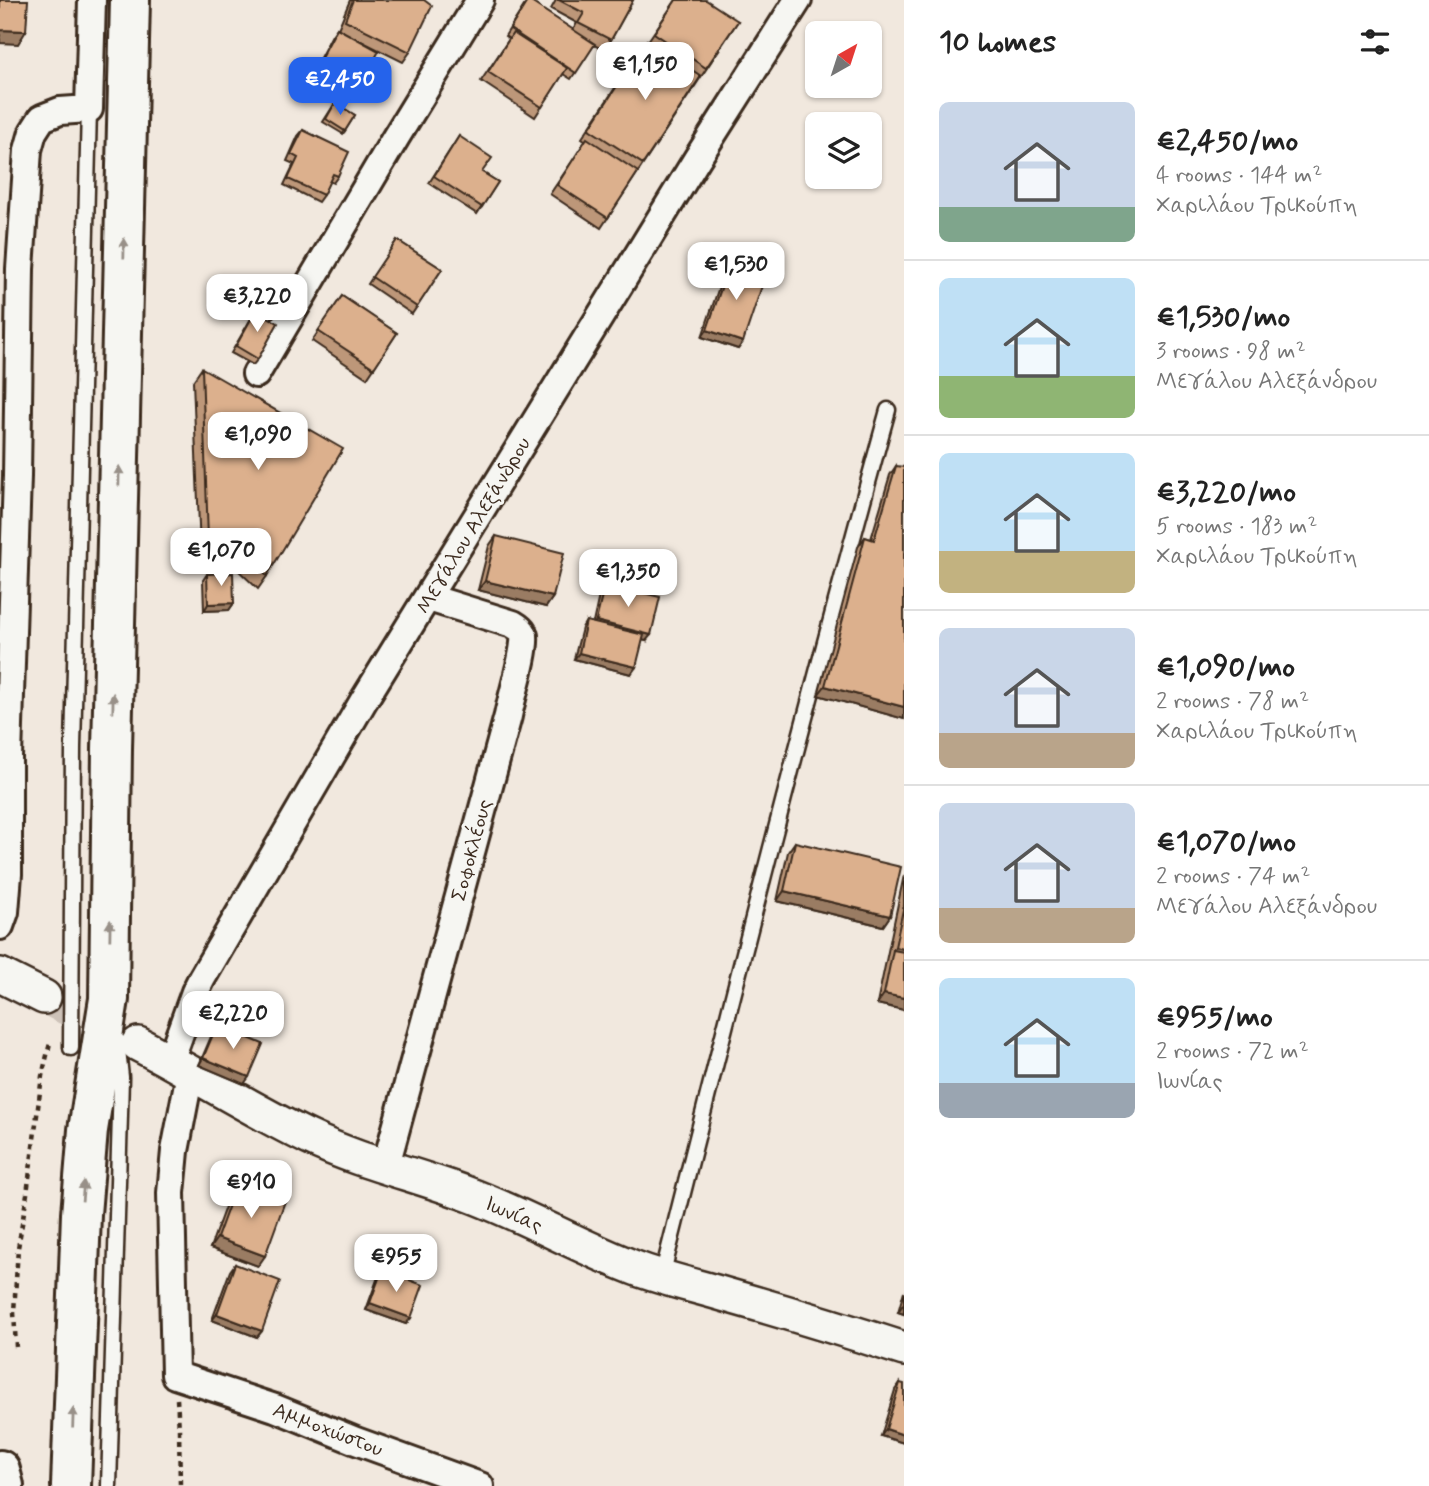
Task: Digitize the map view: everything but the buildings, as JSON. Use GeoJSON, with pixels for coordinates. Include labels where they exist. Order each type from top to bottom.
{"type":"FeatureCollection","features":[{"type":"Feature","properties":{"kind":"highway"},"geometry":{"type":"LineString","coordinates":[[71,1486],[81,1214],[88,1130],[109,999],[112,750],[130,0]]}},
{"type":"Feature","properties":{"kind":"highway"},"geometry":{"type":"LineString","coordinates":[[0,1470],[4,1486]]}},
{"type":"Feature","properties":{"kind":"street"},"geometry":{"type":"LineString","coordinates":[[0,926],[5,912],[8,861],[8,757],[18,476],[20,269],[27,158],[33,132],[43,118],[60,111],[89,109],[92,0]]}},
{"type":"Feature","properties":{"kind":"street"},"geometry":{"type":"LineString","coordinates":[[256,374],[480,0]]}},
{"type":"Feature","properties":{"kind":"street","name":"Μεγάλου Αλεξάνδρου"},"geometry":{"type":"LineString","coordinates":[[175,1375],[172,1193],[180,1067],[202,978],[331,755],[697,159],[798,0]]}},
{"type":"Feature","properties":{"kind":"street","name":"Σοφοκλέους"},"geometry":{"type":"LineString","coordinates":[[386,1166],[523,649],[523,632],[513,624],[429,598]]}},
{"type":"Feature","properties":{"kind":"street"},"geometry":{"type":"LineString","coordinates":[[0,975],[44,997]]}},
{"type":"Feature","properties":{"kind":"street","name":"Ιωνίας"},"geometry":{"type":"LineString","coordinates":[[138,1044],[238,1101],[348,1154],[466,1193],[637,1269],[904,1349]]}},
{"type":"Feature","properties":{"kind":"street","name":"Αμμοχώστου"},"geometry":{"type":"LineString","coordinates":[[175,1375],[275,1408],[480,1486]]}},
{"type":"Feature","properties":{"kind":"lane"},"geometry":{"type":"LineString","coordinates":[[71,1048],[73,747],[89,109]]}},
{"type":"Feature","properties":{"kind":"lane"},"geometry":{"type":"LineString","coordinates":[[662,1276],[761,883],[840,581],[888,411]]}},
{"type":"Feature","properties":{"kind":"lane"},"geometry":{"type":"LineString","coordinates":[[109,999],[121,1077],[109,1486]]}},
{"type":"Feature","properties":{"kind":"path"},"geometry":{"type":"LineString","coordinates":[[16,1348],[14,1311],[18,1248],[42,1076],[52,1036]]}},
{"type":"Feature","properties":{"kind":"path"},"geometry":{"type":"LineString","coordinates":[[175,1375],[180,1486]]}},
{"type":"Feature","properties":{"kind":"tunnel"},"geometry":{"type":"LineString","coordinates":[[44,997],[126,1039]]}}]}
